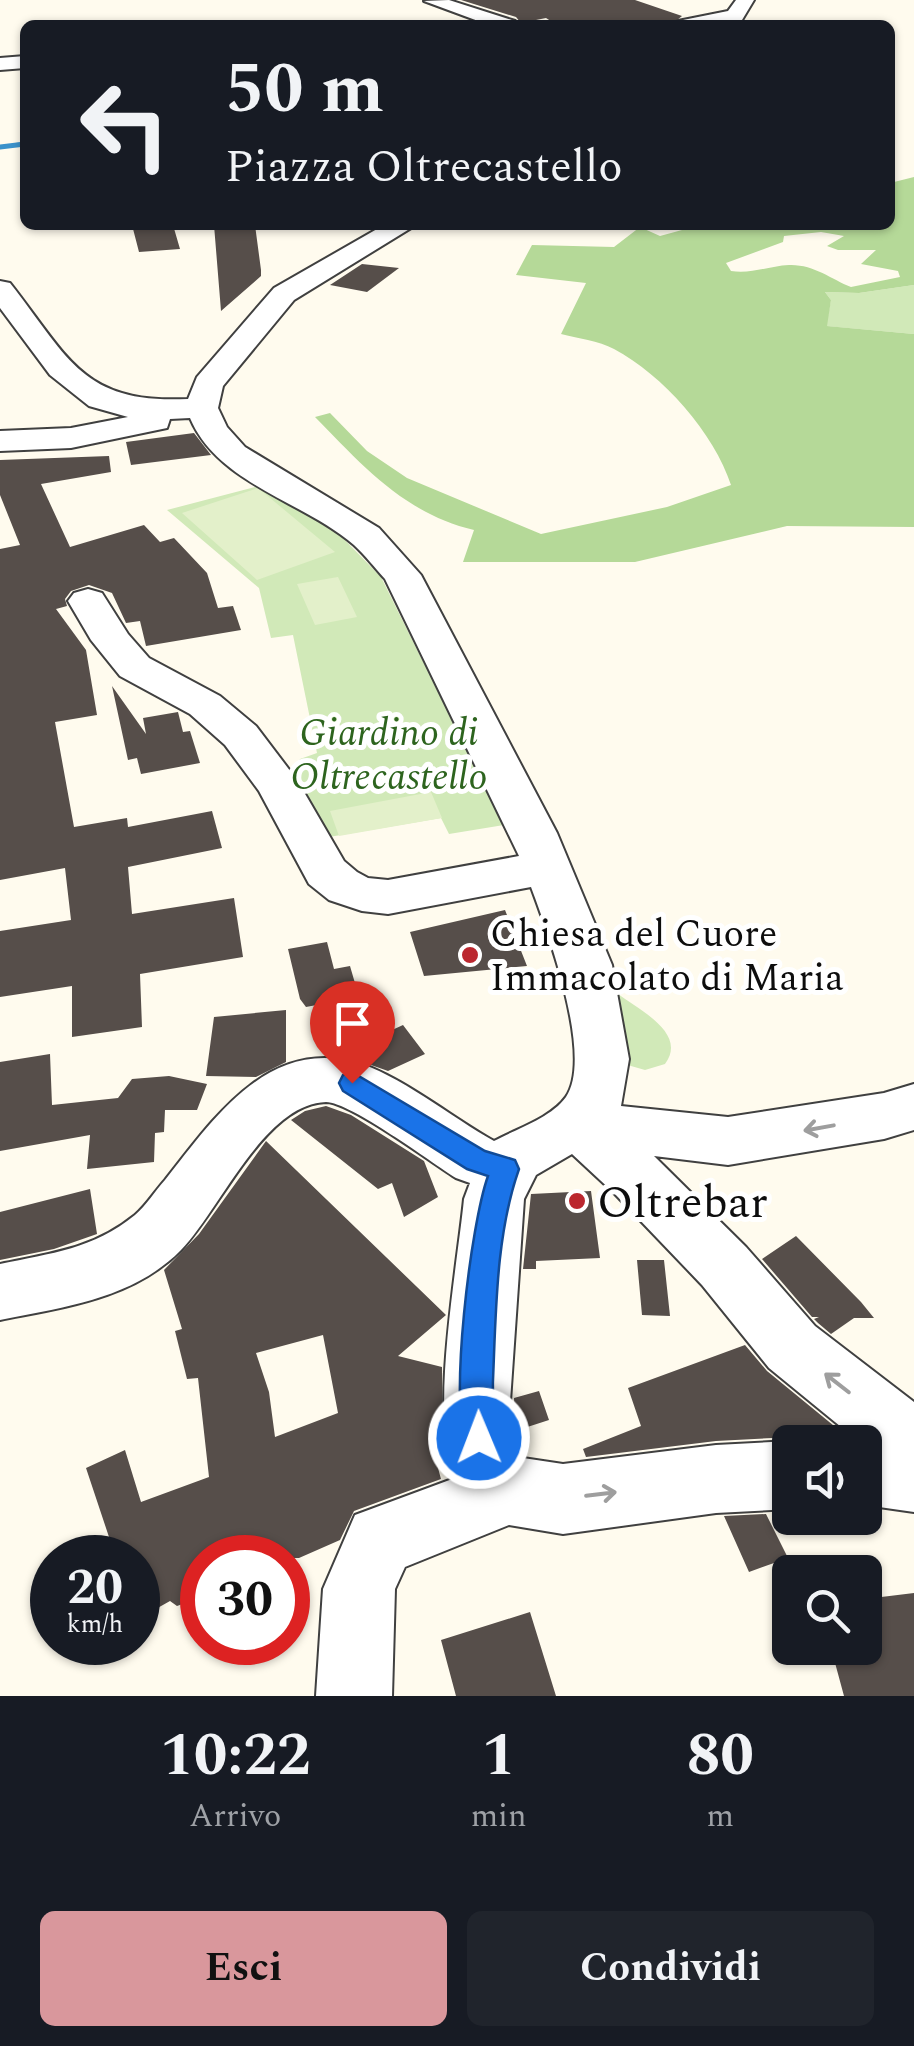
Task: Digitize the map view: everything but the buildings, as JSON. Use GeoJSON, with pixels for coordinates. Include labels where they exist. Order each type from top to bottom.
{"type":"FeatureCollection","features":[{"type":"Feature","properties":{"kind":"street"},"geometry":{"type":"LineString","coordinates":[[721,20],[743,7],[745,0]]}},
{"type":"Feature","properties":{"kind":"street"},"geometry":{"type":"LineString","coordinates":[[428,4],[489,20]]}},
{"type":"Feature","properties":{"kind":"street"},"geometry":{"type":"LineString","coordinates":[[0,441],[110,432],[167,418],[192,399],[284,294],[395,230]]}},
{"type":"Feature","properties":{"kind":"street"},"geometry":{"type":"LineString","coordinates":[[0,289],[82,388],[112,406],[192,399]]}},
{"type":"Feature","properties":{"kind":"street"},"geometry":{"type":"LineString","coordinates":[[192,399],[212,431],[233,454],[366,536],[402,575],[534,833],[586,965],[600,1034],[588,1103],[515,1158],[505,1169],[494,1200],[481,1316],[476,1416],[482,1461],[504,1490]]}},
{"type":"Feature","properties":{"kind":"street"},"geometry":{"type":"LineString","coordinates":[[88,601],[116,648],[142,673],[198,699],[225,720],[274,777],[326,872],[337,884],[371,898],[388,897],[547,868]]}},
{"type":"Feature","properties":{"kind":"street"},"geometry":{"type":"LineString","coordinates":[[0,1292],[102,1271],[133,1250],[158,1232],[239,1129],[269,1099],[300,1084],[327,1080],[352,1083],[477,1161],[505,1169]]}},
{"type":"Feature","properties":{"kind":"street"},"geometry":{"type":"LineString","coordinates":[[588,1103],[728,1141],[867,1119],[914,1107]]}},
{"type":"Feature","properties":{"kind":"street"},"geometry":{"type":"LineString","coordinates":[[588,1103],[635,1174],[711,1253],[792,1347],[914,1444]]}},
{"type":"Feature","properties":{"kind":"street"},"geometry":{"type":"LineString","coordinates":[[882,1473],[914,1478]]}},
{"type":"Feature","properties":{"kind":"street"},"geometry":{"type":"LineString","coordinates":[[354,1696],[359,1589],[380,1540],[466,1510],[504,1490],[563,1499],[716,1479],[772,1476]]}},
{"type":"Feature","properties":{"kind":"green space"},"geometry":{"type":"Polygon","coordinates":[[[914,177],[914,285],[859,293],[825,292],[831,300],[827,326],[914,334],[914,527],[787,526],[635,562],[463,562],[474,530],[427,512],[386,486],[315,417],[330,413],[367,451],[407,478],[541,534],[667,507],[731,485],[699,426],[651,374],[608,346],[561,334],[586,283],[516,275],[532,245],[614,247],[636,230],[660,236],[682,230],[895,230],[895,182],[914,177]],[[821,232],[784,236],[783,242],[726,263],[731,271],[739,272],[789,265],[806,267],[851,287],[900,277],[898,271],[861,264],[876,250],[838,250],[827,246],[844,236],[821,232]]]}},
{"type":"Feature","properties":{"kind":"green space"},"geometry":{"type":"Polygon","coordinates":[[[914,285],[914,334],[826,326],[831,300],[825,292],[859,293],[914,285]]]}},
{"type":"Feature","properties":{"kind":"green space","name":"Giardino di Oltrecastello"},"geometry":{"type":"Polygon","coordinates":[[[259,486],[339,534],[381,577],[504,825],[449,834],[441,818],[329,837],[293,772],[300,759],[317,753],[293,635],[271,638],[259,588],[167,510],[259,486]]]}},
{"type":"Feature","properties":{"kind":"green space"},"geometry":{"type":"Polygon","coordinates":[[[258,488],[335,552],[257,580],[182,513],[258,488]]]}},
{"type":"Feature","properties":{"kind":"green space"},"geometry":{"type":"Polygon","coordinates":[[[338,577],[357,617],[315,625],[297,584],[338,577]]]}},
{"type":"Feature","properties":{"kind":"green space"},"geometry":{"type":"Polygon","coordinates":[[[431,792],[442,818],[339,836],[330,811],[431,792]]]}},
{"type":"Feature","properties":{"kind":"green space"},"geometry":{"type":"Polygon","coordinates":[[[618,994],[666,1032],[670,1053],[665,1064],[645,1070],[624,1064],[613,995],[618,994]]]}},
{"type":"Feature","properties":{"kind":"waterway"},"geometry":{"type":"LineString","coordinates":[[741,20],[750,0]]}},
{"type":"Feature","properties":{"kind":"waterway"},"geometry":{"type":"LineString","coordinates":[[16,145],[20,145]]}},
{"type":"Feature","properties":{"kind":"waterway"},"geometry":{"type":"LineString","coordinates":[[0,147],[20,145]]}},
{"type":"Feature","properties":{"kind":"place","name":"Chiesa del Cuore Immacolato di Maria"},"geometry":{"type":"Point","coordinates":[470,955]}},
{"type":"Feature","properties":{"kind":"place","name":"Oltrebar"},"geometry":{"type":"Point","coordinates":[577,1201]}},
{"type":"Feature","properties":{"kind":"route"},"geometry":{"type":"LineString","coordinates":[[352,1083],[477,1161],[505,1169],[494,1200],[481,1316],[476,1416],[479,1438]]}}]}
